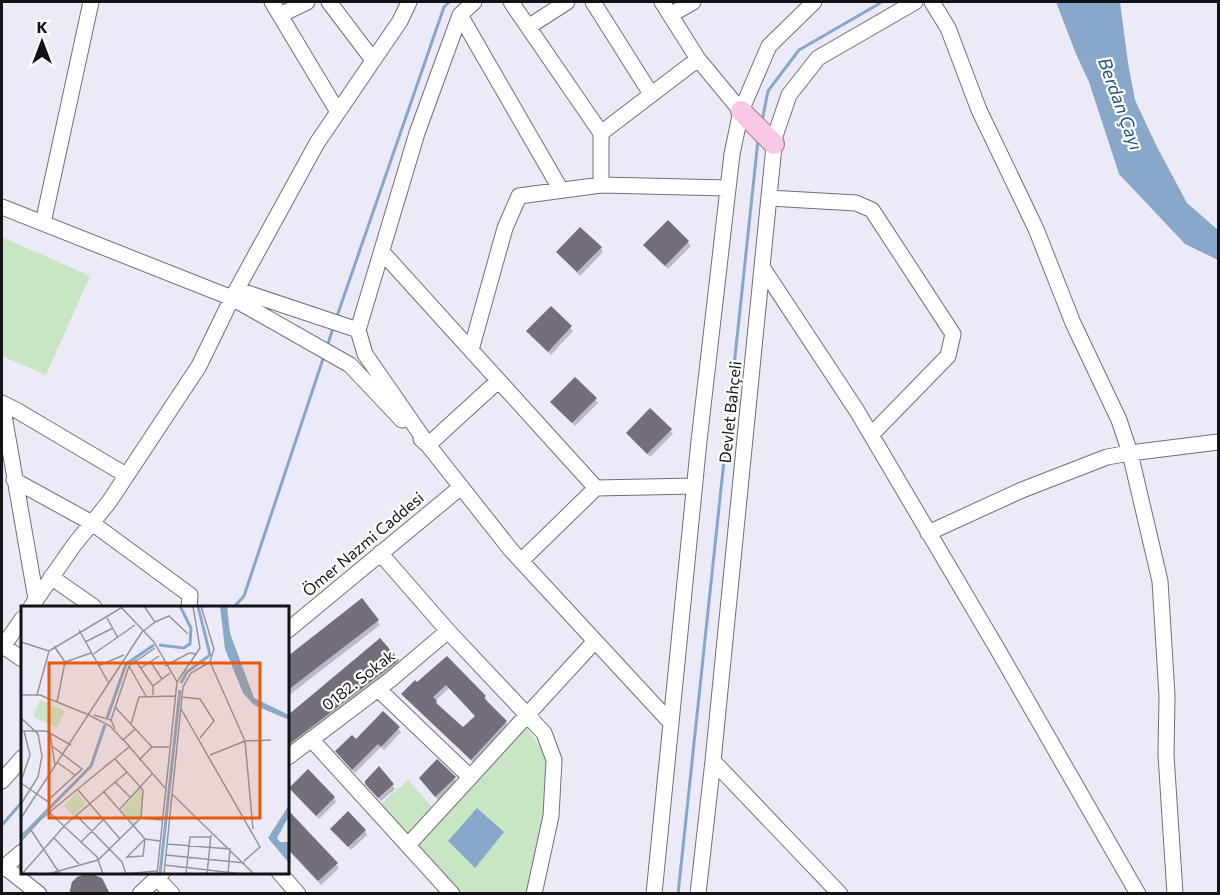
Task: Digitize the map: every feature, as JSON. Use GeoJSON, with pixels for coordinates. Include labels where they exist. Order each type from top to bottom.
{"type":"FeatureCollection","features":[{"type":"Feature","properties":{"kind":"main road"},"geometry":{"type":"LineString","coordinates":[[741,111],[774,144]]}},
{"type":"Feature","properties":{"kind":"street"},"geometry":{"type":"LineString","coordinates":[[43,223],[91,2]]}},
{"type":"Feature","properties":{"kind":"street"},"geometry":{"type":"LineString","coordinates":[[307,2],[276,8],[338,112]]}},
{"type":"Feature","properties":{"kind":"street"},"geometry":{"type":"LineString","coordinates":[[329,2],[373,60]]}},
{"type":"Feature","properties":{"kind":"street"},"geometry":{"type":"LineString","coordinates":[[34,603],[109,502],[199,366],[235,294],[317,143],[400,21],[409,2]]}},
{"type":"Feature","properties":{"kind":"street"},"geometry":{"type":"LineString","coordinates":[[474,2],[460,15],[417,133],[358,330],[365,354],[428,445],[461,487],[521,561],[671,723]]}},
{"type":"Feature","properties":{"kind":"street"},"geometry":{"type":"LineString","coordinates":[[511,2],[601,133],[601,185]]}},
{"type":"Feature","properties":{"kind":"street"},"geometry":{"type":"LineString","coordinates":[[528,27],[567,2]]}},
{"type":"Feature","properties":{"kind":"street"},"geometry":{"type":"LineString","coordinates":[[593,2],[651,94]]}},
{"type":"Feature","properties":{"kind":"street"},"geometry":{"type":"LineString","coordinates":[[662,2],[698,59],[741,111]]}},
{"type":"Feature","properties":{"kind":"street"},"geometry":{"type":"LineString","coordinates":[[670,15],[693,2]]}},
{"type":"Feature","properties":{"kind":"street","name":"Devlet Bahçeli"},"geometry":{"type":"LineString","coordinates":[[654,894],[694,486],[732,154],[741,111],[769,46],[814,2]]}},
{"type":"Feature","properties":{"kind":"street","name":"Devlet Bahçeli"},"geometry":{"type":"LineString","coordinates":[[698,894],[775,136],[789,95],[818,58],[915,2]]}},
{"type":"Feature","properties":{"kind":"street"},"geometry":{"type":"LineString","coordinates":[[932,2],[948,28],[979,110],[1036,229],[1073,323],[1119,420],[1130,453],[1160,581],[1167,696],[1166,755],[1175,894]]}},
{"type":"Feature","properties":{"kind":"street"},"geometry":{"type":"LineString","coordinates":[[460,15],[561,189]]}},
{"type":"Feature","properties":{"kind":"street"},"geometry":{"type":"LineString","coordinates":[[601,133],[698,59]]}},
{"type":"Feature","properties":{"kind":"street"},"geometry":{"type":"LineString","coordinates":[[471,350],[505,228],[519,196],[601,185],[728,188]]}},
{"type":"Feature","properties":{"kind":"street"},"geometry":{"type":"LineString","coordinates":[[769,198],[856,203],[872,210],[952,334],[948,356],[871,435]]}},
{"type":"Feature","properties":{"kind":"street"},"geometry":{"type":"LineString","coordinates":[[2,207],[235,294],[358,330]]}},
{"type":"Feature","properties":{"kind":"street"},"geometry":{"type":"LineString","coordinates":[[382,252],[596,488]]}},
{"type":"Feature","properties":{"kind":"street"},"geometry":{"type":"LineString","coordinates":[[762,267],[857,411],[1138,894]]}},
{"type":"Feature","properties":{"kind":"street"},"geometry":{"type":"LineString","coordinates":[[235,294],[350,365],[428,445]]}},
{"type":"Feature","properties":{"kind":"street"},"geometry":{"type":"LineString","coordinates":[[428,445],[498,381]]}},
{"type":"Feature","properties":{"kind":"street"},"geometry":{"type":"LineString","coordinates":[[2,404],[126,475]]}},
{"type":"Feature","properties":{"kind":"street"},"geometry":{"type":"LineString","coordinates":[[2,404],[34,603]]}},
{"type":"Feature","properties":{"kind":"street"},"geometry":{"type":"LineString","coordinates":[[928,533],[1022,490],[1107,457],[1218,441]]}},
{"type":"Feature","properties":{"kind":"street"},"geometry":{"type":"LineString","coordinates":[[14,480],[92,523],[190,595],[189,606]]}},
{"type":"Feature","properties":{"kind":"street"},"geometry":{"type":"LineString","coordinates":[[521,561],[596,488],[694,486]]}},
{"type":"Feature","properties":{"kind":"street","name":"Ömer Nazmi Caddesi"},"geometry":{"type":"LineString","coordinates":[[290,628],[461,487]]}},
{"type":"Feature","properties":{"kind":"street"},"geometry":{"type":"LineString","coordinates":[[380,553],[448,631],[544,733],[554,760],[551,816],[534,894]]}},
{"type":"Feature","properties":{"kind":"street"},"geometry":{"type":"LineString","coordinates":[[51,578],[93,606]]}},
{"type":"Feature","properties":{"kind":"street"},"geometry":{"type":"LineString","coordinates":[[21,620],[2,647],[21,658]]}},
{"type":"Feature","properties":{"kind":"street","name":"0182. Sokak"},"geometry":{"type":"LineString","coordinates":[[290,755],[378,689],[448,631]]}},
{"type":"Feature","properties":{"kind":"street"},"geometry":{"type":"LineString","coordinates":[[409,844],[595,641]]}},
{"type":"Feature","properties":{"kind":"street"},"geometry":{"type":"LineString","coordinates":[[378,689],[470,777]]}},
{"type":"Feature","properties":{"kind":"street"},"geometry":{"type":"LineString","coordinates":[[311,739],[409,844],[452,894]]}},
{"type":"Feature","properties":{"kind":"street"},"geometry":{"type":"LineString","coordinates":[[2,781],[21,759]]}},
{"type":"Feature","properties":{"kind":"street"},"geometry":{"type":"LineString","coordinates":[[713,761],[840,894]]}},
{"type":"Feature","properties":{"kind":"street"},"geometry":{"type":"LineString","coordinates":[[21,853],[3,868],[39,894]]}},
{"type":"Feature","properties":{"kind":"street"},"geometry":{"type":"LineString","coordinates":[[280,874],[297,894]]}},
{"type":"Feature","properties":{"kind":"street"},"geometry":{"type":"LineString","coordinates":[[140,894],[160,875],[172,894]]}},
{"type":"Feature","properties":{"kind":"green space"},"geometry":{"type":"Polygon","coordinates":[[[2,237],[90,276],[46,375],[2,356],[2,237]]]}},
{"type":"Feature","properties":{"kind":"green space"},"geometry":{"type":"Polygon","coordinates":[[[525,725],[548,759],[543,824],[527,892],[459,893],[419,849],[418,841],[525,725]]]}},
{"type":"Feature","properties":{"kind":"green space"},"geometry":{"type":"Polygon","coordinates":[[[408,780],[432,807],[408,836],[381,804],[408,780]]]}},
{"type":"Feature","properties":{"kind":"water","name":"Berdan Çayı"},"geometry":{"type":"Polygon","coordinates":[[[1056,2],[1120,2],[1135,100],[1187,203],[1218,230],[1218,260],[1185,244],[1119,174],[1089,82],[1056,2]]]}},
{"type":"Feature","properties":{"kind":"water"},"geometry":{"type":"Polygon","coordinates":[[[477,808],[504,832],[475,868],[448,841],[477,808]]]}},
{"type":"Feature","properties":{"kind":"building"},"geometry":{"type":"Polygon","coordinates":[[[668,220],[689,241],[665,266],[643,245],[668,220]]]}},
{"type":"Feature","properties":{"kind":"building"},"geometry":{"type":"Polygon","coordinates":[[[580,227],[602,247],[577,272],[556,252],[580,227]]]}},
{"type":"Feature","properties":{"kind":"building"},"geometry":{"type":"Polygon","coordinates":[[[551,306],[572,326],[548,352],[526,331],[551,306]]]}},
{"type":"Feature","properties":{"kind":"building"},"geometry":{"type":"Polygon","coordinates":[[[575,377],[597,398],[572,423],[550,402],[575,377]]]}},
{"type":"Feature","properties":{"kind":"building"},"geometry":{"type":"Polygon","coordinates":[[[650,408],[672,429],[647,454],[626,433],[650,408]]]}},
{"type":"Feature","properties":{"kind":"building"},"geometry":{"type":"Polygon","coordinates":[[[362,598],[379,620],[290,688],[290,654],[362,598]]]}},
{"type":"Feature","properties":{"kind":"building"},"geometry":{"type":"Polygon","coordinates":[[[380,638],[399,660],[290,743],[290,713],[380,638]]]}},
{"type":"Feature","properties":{"kind":"building"},"geometry":{"type":"Polygon","coordinates":[[[447,656],[507,721],[471,760],[401,694],[415,680],[417,682],[447,656]],[[446,685],[433,697],[436,703],[463,727],[475,716],[446,685]]]}},
{"type":"Feature","properties":{"kind":"building"},"geometry":{"type":"Polygon","coordinates":[[[383,711],[400,727],[381,747],[378,744],[352,770],[335,751],[352,735],[356,739],[383,711]]]}},
{"type":"Feature","properties":{"kind":"building"},"geometry":{"type":"Polygon","coordinates":[[[437,759],[456,777],[435,797],[419,778],[437,759]]]}},
{"type":"Feature","properties":{"kind":"building"},"geometry":{"type":"Polygon","coordinates":[[[379,766],[394,784],[378,798],[365,784],[365,781],[379,766]]]}},
{"type":"Feature","properties":{"kind":"building"},"geometry":{"type":"Polygon","coordinates":[[[308,769],[335,797],[316,816],[290,787],[308,769]]]}},
{"type":"Feature","properties":{"kind":"building"},"geometry":{"type":"Polygon","coordinates":[[[348,811],[366,830],[348,847],[330,829],[348,811]]]}},
{"type":"Feature","properties":{"kind":"building"},"geometry":{"type":"Polygon","coordinates":[[[290,812],[338,863],[318,881],[290,851],[290,812]]]}},
{"type":"Feature","properties":{"kind":"building"},"geometry":{"type":"Polygon","coordinates":[[[92,874],[102,878],[110,894],[69,894],[72,882],[77,877],[92,874]]]}},
{"type":"Feature","properties":{"kind":"waterway"},"geometry":{"type":"LineString","coordinates":[[336,319],[444,7],[449,2]]}},
{"type":"Feature","properties":{"kind":"waterway"},"geometry":{"type":"LineString","coordinates":[[762,121],[768,91],[799,50],[882,2]]}},
{"type":"Feature","properties":{"kind":"waterway"},"geometry":{"type":"LineString","coordinates":[[678,894],[758,140]]}},
{"type":"Feature","properties":{"kind":"waterway"},"geometry":{"type":"LineString","coordinates":[[327,347],[333,328]]}},
{"type":"Feature","properties":{"kind":"waterway"},"geometry":{"type":"LineString","coordinates":[[235,606],[244,596],[324,356]]}},
{"type":"Feature","properties":{"kind":"waterway"},"geometry":{"type":"LineString","coordinates":[[2,825],[21,803]]}}]}
